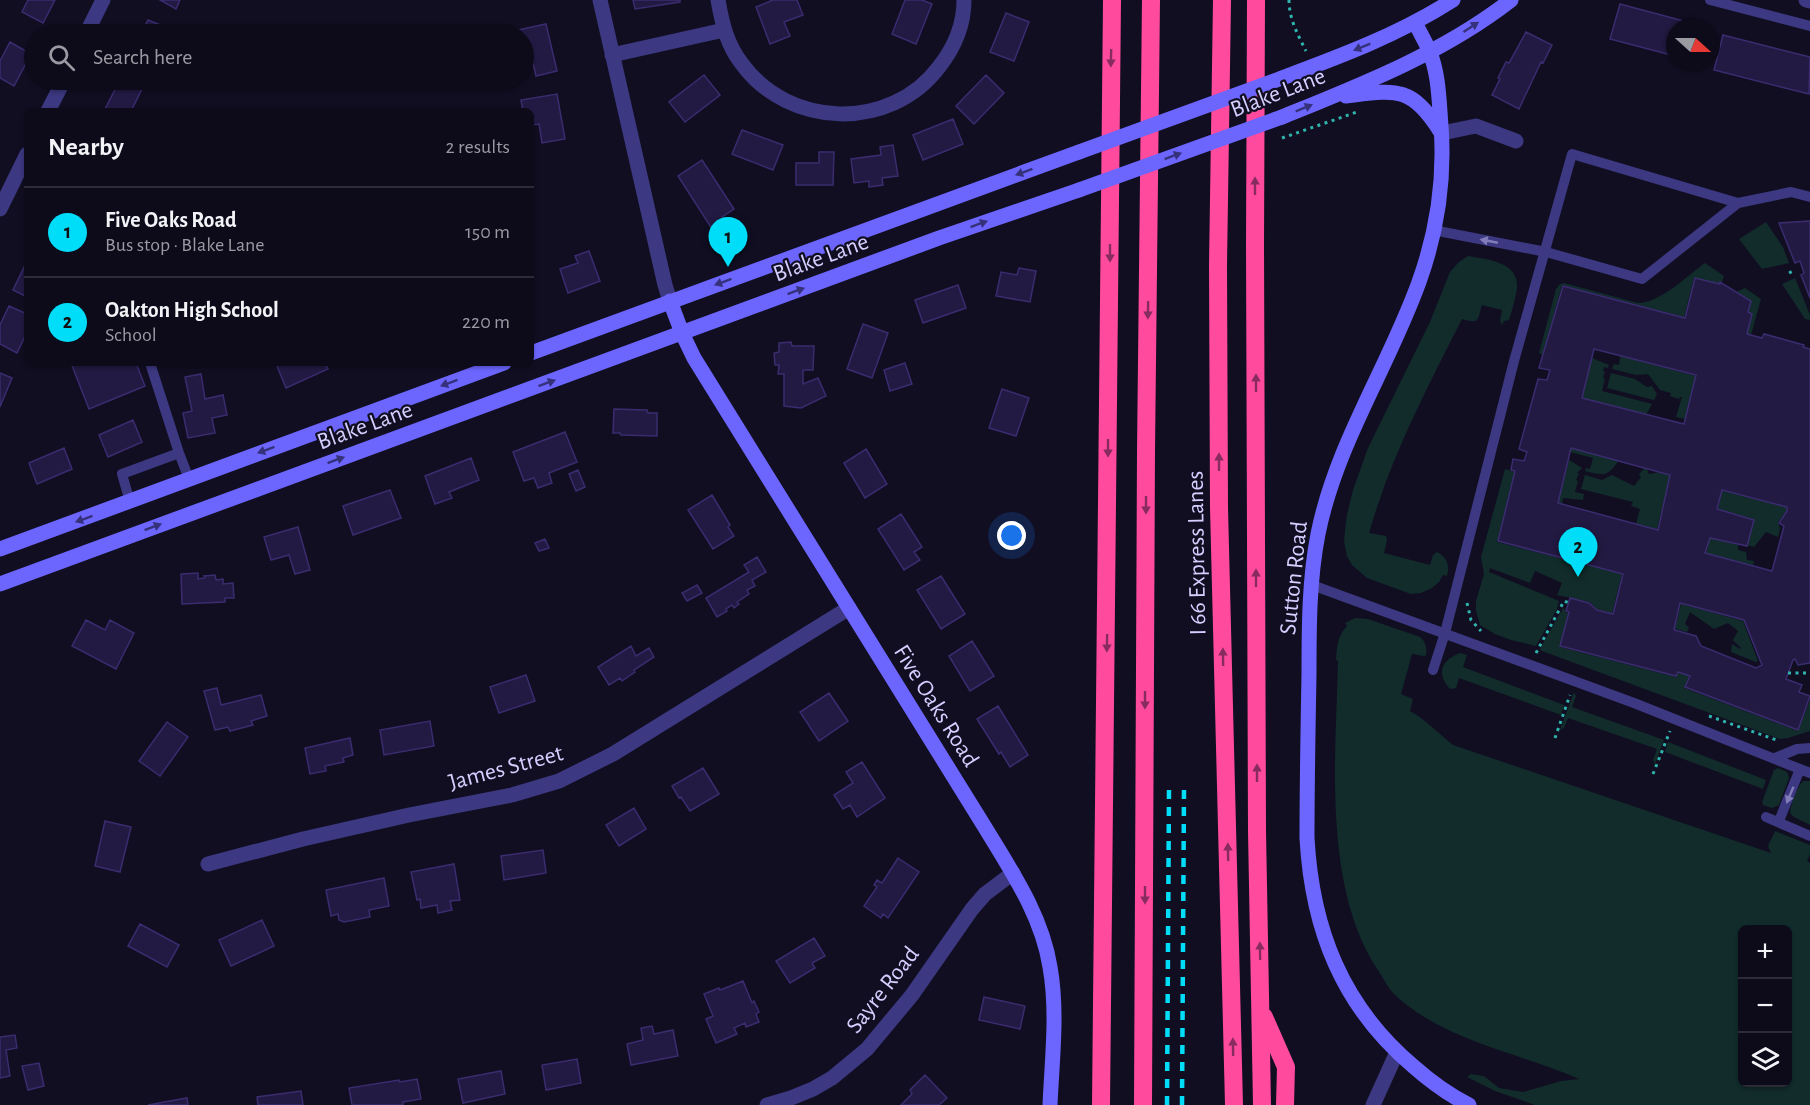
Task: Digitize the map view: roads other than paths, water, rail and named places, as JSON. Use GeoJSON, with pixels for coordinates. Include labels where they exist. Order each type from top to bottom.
{"type":"FeatureCollection","features":[{"type":"Feature","properties":{"kind":"highway"},"geometry":{"type":"LineString","coordinates":[[1101,1105],[1112,0]]}},
{"type":"Feature","properties":{"kind":"highway","name":"I 66 Express Lanes"},"geometry":{"type":"LineString","coordinates":[[1143,1105],[1146,439],[1151,0]]}},
{"type":"Feature","properties":{"kind":"highway","name":"I 66 Express Lanes"},"geometry":{"type":"LineString","coordinates":[[1222,0],[1218,266],[1219,496],[1234,1105]]}},
{"type":"Feature","properties":{"kind":"highway"},"geometry":{"type":"LineString","coordinates":[[1256,0],[1257,807],[1262,1105]]}},
{"type":"Feature","properties":{"kind":"highway"},"geometry":{"type":"LineString","coordinates":[[1261,1010],[1286,1067],[1286,1105]]}},
{"type":"Feature","properties":{"kind":"main road","name":"Blake Lane"},"geometry":{"type":"LineString","coordinates":[[534,352],[1282,78],[1372,43],[1453,0]]}},
{"type":"Feature","properties":{"kind":"main road","name":"Blake Lane"},"geometry":{"type":"LineString","coordinates":[[0,584],[1005,215],[1282,117],[1430,52],[1511,0]]}},
{"type":"Feature","properties":{"kind":"main road","name":"Sutton Road"},"geometry":{"type":"LineString","coordinates":[[1415,22],[1430,52],[1437,86],[1442,133],[1441,184],[1433,230],[1419,281],[1408,310],[1345,445],[1333,476],[1318,535],[1312,585],[1306,764],[1309,869],[1314,899],[1330,952],[1345,986],[1375,1029],[1397,1052],[1441,1088],[1469,1105]]}},
{"type":"Feature","properties":{"kind":"main road"},"geometry":{"type":"LineString","coordinates":[[1327,99],[1398,93],[1422,106],[1442,133]]}},
{"type":"Feature","properties":{"kind":"main road","name":"Five Oaks Road"},"geometry":{"type":"LineString","coordinates":[[670,301],[694,358],[1013,873],[1039,926],[1050,967],[1054,997],[1050,1105]]}},
{"type":"Feature","properties":{"kind":"main road","name":"Blake Lane"},"geometry":{"type":"LineString","coordinates":[[0,549],[496,366]]}},
{"type":"Feature","properties":{"kind":"street"},"geometry":{"type":"LineString","coordinates":[[91,24],[103,0]]}},
{"type":"Feature","properties":{"kind":"street","name":"Five Oaks Road"},"geometry":{"type":"LineString","coordinates":[[600,0],[670,301]]}},
{"type":"Feature","properties":{"kind":"street"},"geometry":{"type":"LineString","coordinates":[[718,0],[724,30],[741,63],[756,80],[777,96],[801,108],[834,115],[862,113],[895,104],[915,92],[933,76],[954,45],[962,22],[964,0]]}},
{"type":"Feature","properties":{"kind":"street"},"geometry":{"type":"LineString","coordinates":[[612,55],[724,30]]}},
{"type":"Feature","properties":{"kind":"street"},"geometry":{"type":"LineString","coordinates":[[50,108],[59,90]]}},
{"type":"Feature","properties":{"kind":"street"},"geometry":{"type":"LineString","coordinates":[[1442,133],[1476,126],[1516,141]]}},
{"type":"Feature","properties":{"kind":"street"},"geometry":{"type":"LineString","coordinates":[[2,198],[24,159]]}},
{"type":"Feature","properties":{"kind":"street","name":"James Street"},"geometry":{"type":"LineString","coordinates":[[208,864],[409,815],[512,795],[559,781],[613,754],[849,608]]}},
{"type":"Feature","properties":{"kind":"street","name":"Sayre Road"},"geometry":{"type":"LineString","coordinates":[[767,1105],[813,1089],[832,1078],[861,1054],[912,995],[972,909],[985,894],[1013,873]]}},
{"type":"Feature","properties":{"kind":"street"},"geometry":{"type":"LineString","coordinates":[[1372,1105],[1397,1052]]}},
{"type":"Feature","properties":{"kind":"lane"},"geometry":{"type":"LineString","coordinates":[[1710,0],[1810,26]]}},
{"type":"Feature","properties":{"kind":"lane"},"geometry":{"type":"LineString","coordinates":[[1433,670],[1445,633],[1514,361],[1572,154],[1738,203]]}},
{"type":"Feature","properties":{"kind":"lane"},"geometry":{"type":"LineString","coordinates":[[1433,230],[1545,252],[1642,279],[1738,203],[1791,192],[1810,197]]}},
{"type":"Feature","properties":{"kind":"lane"},"geometry":{"type":"LineString","coordinates":[[151,366],[189,479]]}},
{"type":"Feature","properties":{"kind":"lane"},"geometry":{"type":"LineString","coordinates":[[130,502],[122,474],[179,453]]}},
{"type":"Feature","properties":{"kind":"lane"},"geometry":{"type":"LineString","coordinates":[[1312,585],[1674,718],[1805,771],[1779,821]]}},
{"type":"Feature","properties":{"kind":"lane"},"geometry":{"type":"LineString","coordinates":[[1775,758],[1797,749],[1810,748]]}},
{"type":"Feature","properties":{"kind":"lane"},"geometry":{"type":"LineString","coordinates":[[1766,816],[1810,836]]}},
{"type":"Feature","properties":{"kind":"railway"},"geometry":{"type":"LineString","coordinates":[[1182,1105],[1184,789]]}},
{"type":"Feature","properties":{"kind":"railway"},"geometry":{"type":"LineString","coordinates":[[1167,1105],[1169,790]]}},
{"type":"Feature","properties":{"kind":"place","name":"Five Oaks Road"},"geometry":{"type":"Point","coordinates":[728,267]}},
{"type":"Feature","properties":{"kind":"place","name":"Oakton High School"},"geometry":{"type":"Point","coordinates":[1578,577]}}]}
